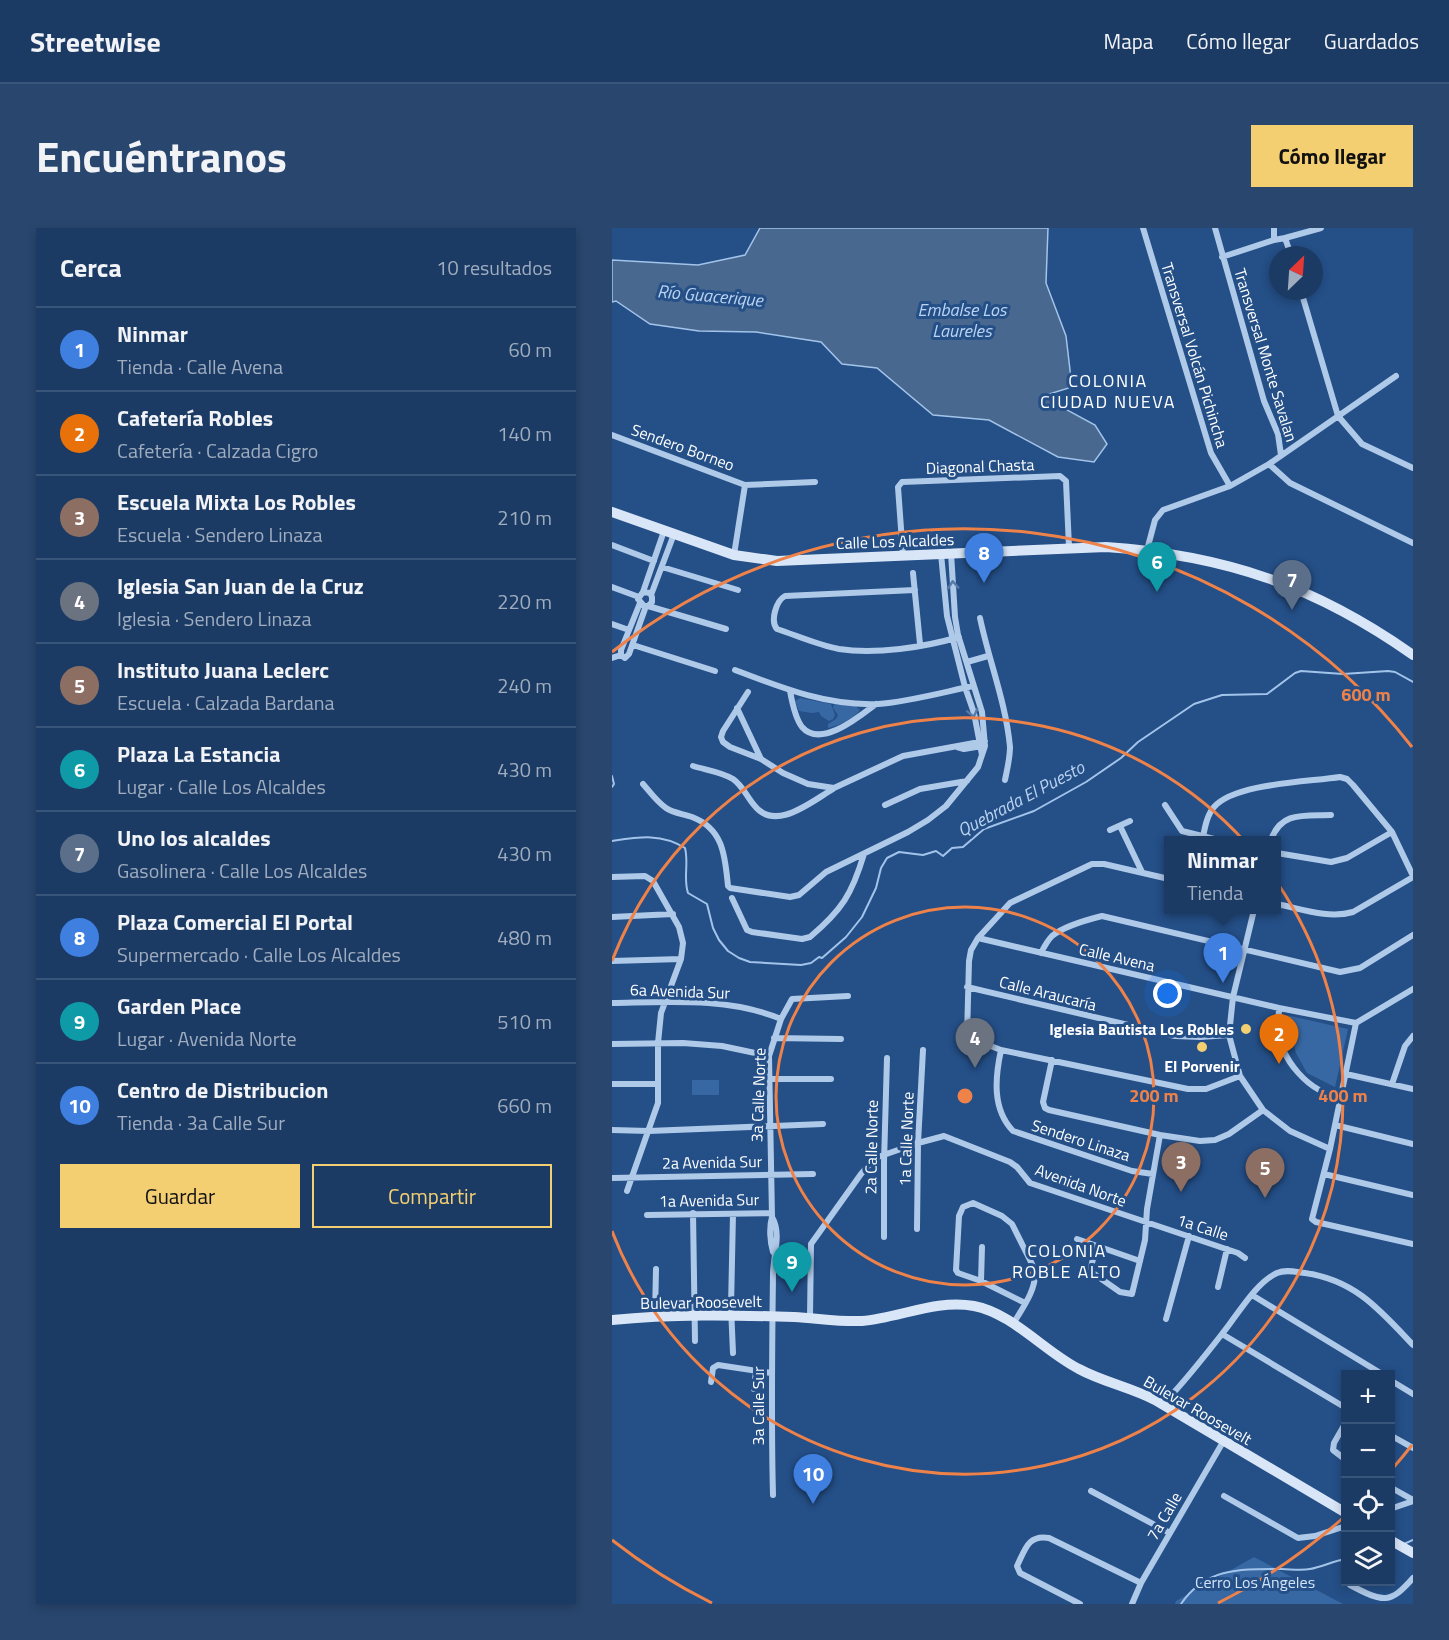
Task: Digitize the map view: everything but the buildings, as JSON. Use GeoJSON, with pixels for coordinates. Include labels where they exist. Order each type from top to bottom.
{"type":"FeatureCollection","features":[{"type":"Feature","properties":{"kind":"main road","name":"Calle Los Alcaldes"},"geometry":{"type":"LineString","coordinates":[[612,512],[734,555],[777,561],[1106,547],[1147,550],[1219,562],[1257,573],[1341,609],[1413,655]]}},
{"type":"Feature","properties":{"kind":"main road","name":"Bulevar Roosevelt"},"geometry":{"type":"LineString","coordinates":[[612,1320],[694,1315],[874,1320],[930,1308],[975,1306],[1013,1324],[1080,1370],[1137,1391],[1341,1510]]}},
{"type":"Feature","properties":{"kind":"street","name":"Transversal Volcán Pichincha"},"geometry":{"type":"LineString","coordinates":[[1143,228],[1210,453],[1230,486]]}},
{"type":"Feature","properties":{"kind":"street","name":"Transversal Monte Savalan"},"geometry":{"type":"LineString","coordinates":[[1215,228],[1264,401],[1278,434],[1281,455]]}},
{"type":"Feature","properties":{"kind":"street"},"geometry":{"type":"LineString","coordinates":[[1274,228],[1274,240]]}},
{"type":"Feature","properties":{"kind":"street"},"geometry":{"type":"LineString","coordinates":[[1222,257],[1321,228]]}},
{"type":"Feature","properties":{"kind":"street"},"geometry":{"type":"LineString","coordinates":[[1285,238],[1288,246]]}},
{"type":"Feature","properties":{"kind":"street"},"geometry":{"type":"LineString","coordinates":[[1304,300],[1338,416],[1362,444],[1413,468]]}},
{"type":"Feature","properties":{"kind":"street"},"geometry":{"type":"LineString","coordinates":[[1147,550],[1155,520],[1163,510],[1230,486],[1269,464],[1396,376]]}},
{"type":"Feature","properties":{"kind":"street","name":"Sendero Borneo"},"geometry":{"type":"LineString","coordinates":[[612,435],[745,485],[734,555]]}},
{"type":"Feature","properties":{"kind":"street"},"geometry":{"type":"LineString","coordinates":[[1269,464],[1290,483],[1413,543]]}},
{"type":"Feature","properties":{"kind":"street","name":"Diagonal Chasta"},"geometry":{"type":"LineString","coordinates":[[903,556],[898,487],[902,482],[1060,476],[1066,481],[1069,547]]}},
{"type":"Feature","properties":{"kind":"street"},"geometry":{"type":"LineString","coordinates":[[745,485],[815,482]]}},
{"type":"Feature","properties":{"kind":"street"},"geometry":{"type":"LineString","coordinates":[[612,658],[621,655],[625,658],[633,645],[654,561],[669,533]]}},
{"type":"Feature","properties":{"kind":"street"},"geometry":{"type":"LineString","coordinates":[[621,655],[629,630],[643,601],[651,595],[662,567],[669,533]]}},
{"type":"Feature","properties":{"kind":"street"},"geometry":{"type":"LineString","coordinates":[[612,545],[654,561]]}},
{"type":"Feature","properties":{"kind":"street"},"geometry":{"type":"LineString","coordinates":[[643,784],[665,808],[695,818],[710,827],[718,836],[723,849],[728,886],[733,890],[795,897],[826,872],[928,820],[946,806],[968,781],[978,767],[982,755],[982,712],[967,662],[947,616],[946,554]]}},
{"type":"Feature","properties":{"kind":"street"},"geometry":{"type":"LineString","coordinates":[[662,567],[738,590]]}},
{"type":"Feature","properties":{"kind":"street"},"geometry":{"type":"LineString","coordinates":[[913,573],[920,644]]}},
{"type":"Feature","properties":{"kind":"street"},"geometry":{"type":"LineString","coordinates":[[612,587],[643,601],[726,629]]}},
{"type":"Feature","properties":{"kind":"street"},"geometry":{"type":"LineString","coordinates":[[915,590],[785,596],[779,601],[773,621],[777,629],[839,649],[859,651],[900,648],[956,638]]}},
{"type":"Feature","properties":{"kind":"street"},"geometry":{"type":"LineString","coordinates":[[643,601],[653,600],[651,595]]}},
{"type":"Feature","properties":{"kind":"street"},"geometry":{"type":"LineString","coordinates":[[980,618],[988,656],[1004,710],[1010,750],[1005,780]]}},
{"type":"Feature","properties":{"kind":"street"},"geometry":{"type":"LineString","coordinates":[[612,624],[629,630]]}},
{"type":"Feature","properties":{"kind":"street"},"geometry":{"type":"LineString","coordinates":[[956,638],[965,687],[975,713],[982,744]]}},
{"type":"Feature","properties":{"kind":"street"},"geometry":{"type":"LineString","coordinates":[[633,645],[715,670]]}},
{"type":"Feature","properties":{"kind":"street"},"geometry":{"type":"LineString","coordinates":[[967,662],[988,656]]}},
{"type":"Feature","properties":{"kind":"street"},"geometry":{"type":"LineString","coordinates":[[735,670],[790,691],[838,701],[876,704],[974,686]]}},
{"type":"Feature","properties":{"kind":"street"},"geometry":{"type":"LineString","coordinates":[[790,691],[800,725],[814,733],[827,732],[848,725],[876,704]]}},
{"type":"Feature","properties":{"kind":"street"},"geometry":{"type":"LineString","coordinates":[[748,692],[723,731],[721,736],[723,742],[808,784],[834,788]]}},
{"type":"Feature","properties":{"kind":"street"},"geometry":{"type":"LineString","coordinates":[[737,708],[761,759]]}},
{"type":"Feature","properties":{"kind":"street"},"geometry":{"type":"LineString","coordinates":[[693,766],[734,780],[741,786],[755,808],[769,816],[790,814],[834,788],[903,756],[982,744]]}},
{"type":"Feature","properties":{"kind":"street"},"geometry":{"type":"LineString","coordinates":[[1203,836],[1213,807],[1234,795],[1263,786],[1340,777],[1347,779],[1392,832],[1413,877],[1353,912],[1343,915],[1281,905]]}},
{"type":"Feature","properties":{"kind":"street"},"geometry":{"type":"LineString","coordinates":[[885,805],[920,789],[968,781]]}},
{"type":"Feature","properties":{"kind":"street"},"geometry":{"type":"LineString","coordinates":[[1165,805],[1178,828],[1200,836]]}},
{"type":"Feature","properties":{"kind":"street"},"geometry":{"type":"LineString","coordinates":[[1272,836],[1275,828],[1286,819],[1331,815]]}},
{"type":"Feature","properties":{"kind":"street"},"geometry":{"type":"LineString","coordinates":[[1110,831],[1130,821]]}},
{"type":"Feature","properties":{"kind":"street"},"geometry":{"type":"LineString","coordinates":[[1120,826],[1142,872]]}},
{"type":"Feature","properties":{"kind":"street"},"geometry":{"type":"LineString","coordinates":[[1281,854],[1331,862],[1347,858],[1392,832]]}},
{"type":"Feature","properties":{"kind":"street"},"geometry":{"type":"LineString","coordinates":[[732,898],[747,930],[802,939],[810,937],[844,904],[856,879],[864,854]]}},
{"type":"Feature","properties":{"kind":"street"},"geometry":{"type":"LineString","coordinates":[[1164,878],[1098,863],[1080,868],[1010,903],[978,938],[971,950],[967,987],[967,1037],[1001,1050],[1188,1089],[1206,1089],[1240,1076]]}},
{"type":"Feature","properties":{"kind":"street"},"geometry":{"type":"LineString","coordinates":[[612,877],[645,876],[654,881],[679,927],[683,942],[681,959],[664,1002],[658,1043],[658,1103],[627,1191]]}},
{"type":"Feature","properties":{"kind":"street"},"geometry":{"type":"LineString","coordinates":[[1253,914],[1233,997],[1229,1035],[1240,1076],[1263,1110],[1290,1131],[1330,1149]]}},
{"type":"Feature","properties":{"kind":"street"},"geometry":{"type":"LineString","coordinates":[[612,917],[673,915]]}},
{"type":"Feature","properties":{"kind":"street"},"geometry":{"type":"LineString","coordinates":[[1041,953],[1052,936],[1102,916],[1340,972],[1360,968],[1413,935]]}},
{"type":"Feature","properties":{"kind":"street","name":"Calle Avena"},"geometry":{"type":"LineString","coordinates":[[978,938],[1279,1008],[1356,1023]]}},
{"type":"Feature","properties":{"kind":"street"},"geometry":{"type":"LineString","coordinates":[[612,961],[681,959]]}},
{"type":"Feature","properties":{"kind":"street","name":"Calle Araucaría"},"geometry":{"type":"LineString","coordinates":[[967,987],[1175,1036],[1200,1038],[1229,1035]]}},
{"type":"Feature","properties":{"kind":"street"},"geometry":{"type":"LineString","coordinates":[[1413,989],[1356,1023],[1330,1149],[1313,1215],[1314,1221],[1413,1244]]}},
{"type":"Feature","properties":{"kind":"street","name":"3a Calle Norte"},"geometry":{"type":"LineString","coordinates":[[772,1316],[774,1252],[771,1246],[770,1222],[772,1215],[769,1056],[781,1019],[792,999],[848,996]]}},
{"type":"Feature","properties":{"kind":"street","name":"6a Avenida Sur"},"geometry":{"type":"LineString","coordinates":[[612,1003],[717,1004],[765,1012],[781,1019]]}},
{"type":"Feature","properties":{"kind":"street"},"geometry":{"type":"LineString","coordinates":[[1279,1008],[1278,1028],[1291,1063],[1311,1086],[1331,1096],[1341,1097]]}},
{"type":"Feature","properties":{"kind":"street"},"geometry":{"type":"LineString","coordinates":[[1392,1084],[1405,1046],[1413,1036]]}},
{"type":"Feature","properties":{"kind":"street"},"geometry":{"type":"LineString","coordinates":[[774,1038],[841,1040]]}},
{"type":"Feature","properties":{"kind":"street"},"geometry":{"type":"LineString","coordinates":[[612,1044],[658,1043],[722,1046],[769,1056]]}},
{"type":"Feature","properties":{"kind":"street","name":"1a Calle Norte"},"geometry":{"type":"LineString","coordinates":[[917,1229],[918,1143],[923,1050]]}},
{"type":"Feature","properties":{"kind":"street","name":"Sendero Linaza"},"geometry":{"type":"LineString","coordinates":[[1001,1050],[996,1076],[997,1099],[1007,1124],[1013,1131],[1132,1172],[1153,1174]]}},
{"type":"Feature","properties":{"kind":"street","name":"2a Calle Norte"},"geometry":{"type":"LineString","coordinates":[[884,1237],[887,1058]]}},
{"type":"Feature","properties":{"kind":"street"},"geometry":{"type":"LineString","coordinates":[[1052,1060],[1043,1102],[1045,1108],[1160,1135],[1200,1141],[1215,1140],[1229,1134],[1263,1110]]}},
{"type":"Feature","properties":{"kind":"street"},"geometry":{"type":"LineString","coordinates":[[1346,1074],[1413,1089]]}},
{"type":"Feature","properties":{"kind":"street"},"geometry":{"type":"LineString","coordinates":[[769,1079],[831,1079]]}},
{"type":"Feature","properties":{"kind":"street"},"geometry":{"type":"LineString","coordinates":[[612,1084],[657,1084]]}},
{"type":"Feature","properties":{"kind":"street"},"geometry":{"type":"LineString","coordinates":[[612,1130],[649,1131],[823,1124]]}},
{"type":"Feature","properties":{"kind":"street"},"geometry":{"type":"LineString","coordinates":[[1335,1125],[1413,1144]]}},
{"type":"Feature","properties":{"kind":"street"},"geometry":{"type":"LineString","coordinates":[[1096,1246],[1090,1271],[1120,1292],[1126,1294],[1134,1291],[1148,1224],[1160,1135]]}},
{"type":"Feature","properties":{"kind":"street","name":"Avenida Norte"},"geometry":{"type":"LineString","coordinates":[[810,1317],[811,1244],[869,1163],[875,1158],[939,1137],[949,1137],[1014,1164],[1030,1183],[1148,1224]]}},
{"type":"Feature","properties":{"kind":"street","name":"2a Avenida Sur"},"geometry":{"type":"LineString","coordinates":[[612,1178],[813,1174]]}},
{"type":"Feature","properties":{"kind":"street"},"geometry":{"type":"LineString","coordinates":[[1324,1174],[1413,1195]]}},
{"type":"Feature","properties":{"kind":"street"},"geometry":{"type":"LineString","coordinates":[[1013,1324],[1025,1303],[1036,1277],[1035,1270],[1012,1224],[1002,1216],[977,1204],[966,1205],[959,1216],[956,1270],[958,1274],[981,1281],[1025,1303]]}},
{"type":"Feature","properties":{"kind":"street"},"geometry":{"type":"LineString","coordinates":[[693,1213],[695,1341]]}},
{"type":"Feature","properties":{"kind":"street","name":"1a Avenida Sur"},"geometry":{"type":"LineString","coordinates":[[647,1215],[693,1213],[772,1215]]}},
{"type":"Feature","properties":{"kind":"street"},"geometry":{"type":"LineString","coordinates":[[733,1214],[731,1317],[733,1353]]}},
{"type":"Feature","properties":{"kind":"street","name":"1a Calle"},"geometry":{"type":"LineString","coordinates":[[1148,1224],[1190,1236],[1245,1258]]}},
{"type":"Feature","properties":{"kind":"street"},"geometry":{"type":"LineString","coordinates":[[1166,1319],[1190,1236]]}},
{"type":"Feature","properties":{"kind":"street"},"geometry":{"type":"LineString","coordinates":[[1077,1239],[1140,1261]]}},
{"type":"Feature","properties":{"kind":"street"},"geometry":{"type":"LineString","coordinates":[[981,1281],[982,1247]]}},
{"type":"Feature","properties":{"kind":"street"},"geometry":{"type":"LineString","coordinates":[[1218,1287],[1227,1249]]}},
{"type":"Feature","properties":{"kind":"street"},"geometry":{"type":"LineString","coordinates":[[655,1316],[656,1269]]}},
{"type":"Feature","properties":{"kind":"street"},"geometry":{"type":"LineString","coordinates":[[1162,1405],[1222,1334],[1252,1294],[1280,1272],[1313,1274],[1335,1280],[1373,1303],[1413,1345]]}},
{"type":"Feature","properties":{"kind":"street"},"geometry":{"type":"LineString","coordinates":[[1252,1294],[1376,1370]]}},
{"type":"Feature","properties":{"kind":"street","name":"3a Calle Sur"},"geometry":{"type":"LineString","coordinates":[[772,1316],[773,1495]]}},
{"type":"Feature","properties":{"kind":"street"},"geometry":{"type":"LineString","coordinates":[[1222,1334],[1341,1405]]}},
{"type":"Feature","properties":{"kind":"street"},"geometry":{"type":"LineString","coordinates":[[711,1382],[713,1368],[718,1365],[771,1373]]}},
{"type":"Feature","properties":{"kind":"street"},"geometry":{"type":"LineString","coordinates":[[754,1389],[756,1371]]}},
{"type":"Feature","properties":{"kind":"street"},"geometry":{"type":"LineString","coordinates":[[1395,1383],[1413,1394]]}},
{"type":"Feature","properties":{"kind":"street"},"geometry":{"type":"LineString","coordinates":[[1341,1431],[1333,1450],[1341,1456]]}},
{"type":"Feature","properties":{"kind":"street"},"geometry":{"type":"LineString","coordinates":[[1395,1438],[1413,1448]]}},
{"type":"Feature","properties":{"kind":"street","name":"7a Calle"},"geometry":{"type":"LineString","coordinates":[[1132,1604],[1141,1583],[1223,1442]]}},
{"type":"Feature","properties":{"kind":"street"},"geometry":{"type":"LineString","coordinates":[[1395,1490],[1413,1501]]}},
{"type":"Feature","properties":{"kind":"street"},"geometry":{"type":"LineString","coordinates":[[1090,1491],[1170,1533]]}},
{"type":"Feature","properties":{"kind":"street"},"geometry":{"type":"LineString","coordinates":[[1224,1496],[1298,1538],[1315,1536],[1341,1528]]}},
{"type":"Feature","properties":{"kind":"street"},"geometry":{"type":"LineString","coordinates":[[1395,1507],[1413,1501]]}},
{"type":"Feature","properties":{"kind":"street"},"geometry":{"type":"LineString","coordinates":[[1080,1604],[1020,1573],[1017,1566],[1029,1542],[1035,1537],[1049,1538],[1141,1583]]}},
{"type":"Feature","properties":{"kind":"street"},"geometry":{"type":"LineString","coordinates":[[1352,1586],[1385,1604],[1392,1604],[1404,1594],[1413,1578]]}},
{"type":"Feature","properties":{"kind":"green space"},"geometry":{"type":"Polygon","coordinates":[[[800,698],[831,704],[835,715],[833,719],[829,721],[819,712],[799,711],[795,701],[800,698]]]}},
{"type":"Feature","properties":{"kind":"green space"},"geometry":{"type":"Polygon","coordinates":[[[834,704],[855,706],[860,710],[846,721],[828,728],[828,724],[838,715],[833,708],[834,704]]]}},
{"type":"Feature","properties":{"kind":"green space"},"geometry":{"type":"Polygon","coordinates":[[[1286,1015],[1348,1029],[1335,1087],[1307,1073],[1296,1053],[1286,1015]]]}},
{"type":"Feature","properties":{"kind":"green space"},"geometry":{"type":"Polygon","coordinates":[[[692,1080],[719,1080],[719,1095],[692,1095],[692,1080]]]}},
{"type":"Feature","properties":{"kind":"green space","name":"Cerro Los Ángeles"},"geometry":{"type":"Polygon","coordinates":[[[1254,1557],[1343,1604],[1175,1604],[1176,1601],[1254,1557]]]}},
{"type":"Feature","properties":{"kind":"water","name":"Embalse Los Laureles"},"geometry":{"type":"Polygon","coordinates":[[[760,228],[1048,228],[1046,283],[1066,336],[1072,387],[1049,394],[1067,410],[1095,425],[1107,444],[1094,462],[1058,457],[989,420],[933,415],[877,368],[842,364],[821,342],[756,332],[699,331],[650,324],[616,301],[612,302],[612,260],[698,265],[745,255],[760,228]]]}},
{"type":"Feature","properties":{"kind":"waterway","name":"Quebrada El Puesto"},"geometry":{"type":"LineString","coordinates":[[612,841],[658,838],[685,848],[688,893],[707,904],[713,928],[728,951],[750,962],[801,965],[811,963],[819,957],[822,958],[846,937],[862,917],[887,858],[899,852],[923,855],[936,851],[943,856],[952,848],[963,847],[984,829],[1034,811],[1086,782],[1121,758],[1138,742],[1194,704],[1222,695],[1267,694],[1301,671],[1343,674],[1388,671],[1395,672],[1413,682]]}},
{"type":"Feature","properties":{"kind":"waterway","name":"Quebrada El Puesto"},"geometry":{"type":"LineString","coordinates":[[612,776],[614,784],[612,787]]}},
{"type":"Feature","properties":{"kind":"waterway"},"geometry":{"type":"LineString","coordinates":[[1404,1544],[1413,1540]]}},
{"type":"Feature","properties":{"kind":"waterway"},"geometry":{"type":"LineString","coordinates":[[1181,1604],[1202,1583],[1226,1573],[1252,1569],[1307,1570],[1341,1560]]}},
{"type":"Feature","properties":{"kind":"place","name":"Plaza Comercial El Portal"},"geometry":{"type":"Point","coordinates":[984,583]}},
{"type":"Feature","properties":{"kind":"place","name":"Plaza La Estancia"},"geometry":{"type":"Point","coordinates":[1157,592]}},
{"type":"Feature","properties":{"kind":"place","name":"Uno los alcaldes"},"geometry":{"type":"Point","coordinates":[1292,610]}},
{"type":"Feature","properties":{"kind":"place","name":"Ninmar"},"geometry":{"type":"Point","coordinates":[1223,983]}},
{"type":"Feature","properties":{"kind":"place","name":"Iglesia Bautista Los Robles"},"geometry":{"type":"Point","coordinates":[1246,1029]}},
{"type":"Feature","properties":{"kind":"place","name":"El Porvenir"},"geometry":{"type":"Point","coordinates":[1202,1047]}},
{"type":"Feature","properties":{"kind":"place","name":"Cafetería Robles"},"geometry":{"type":"Point","coordinates":[1279,1064]}},
{"type":"Feature","properties":{"kind":"place","name":"Iglesia San Juan de la Cruz"},"geometry":{"type":"Point","coordinates":[975,1068]}},
{"type":"Feature","properties":{"kind":"place","name":"Escuela Mixta Los Robles"},"geometry":{"type":"Point","coordinates":[1181,1192]}},
{"type":"Feature","properties":{"kind":"place","name":"Instituto Juana Leclerc"},"geometry":{"type":"Point","coordinates":[1265,1198]}},
{"type":"Feature","properties":{"kind":"place","name":"Garden Place"},"geometry":{"type":"Point","coordinates":[792,1292]}},
{"type":"Feature","properties":{"kind":"place","name":"Centro de Distribucion"},"geometry":{"type":"Point","coordinates":[813,1504]}},
{"type":"Feature","properties":{"kind":"district","name":"COLONIA CIUDAD NUEVA"},"geometry":{"type":"Point","coordinates":[1108,391]}},
{"type":"Feature","properties":{"kind":"district","name":"COLONIA ROBLE ALTO"},"geometry":{"type":"Point","coordinates":[1067,1261]}},
{"type":"Feature","properties":{"kind":"water label","name":"Río Guacerique"},"geometry":{"type":"Point","coordinates":[710,296]}}]}
